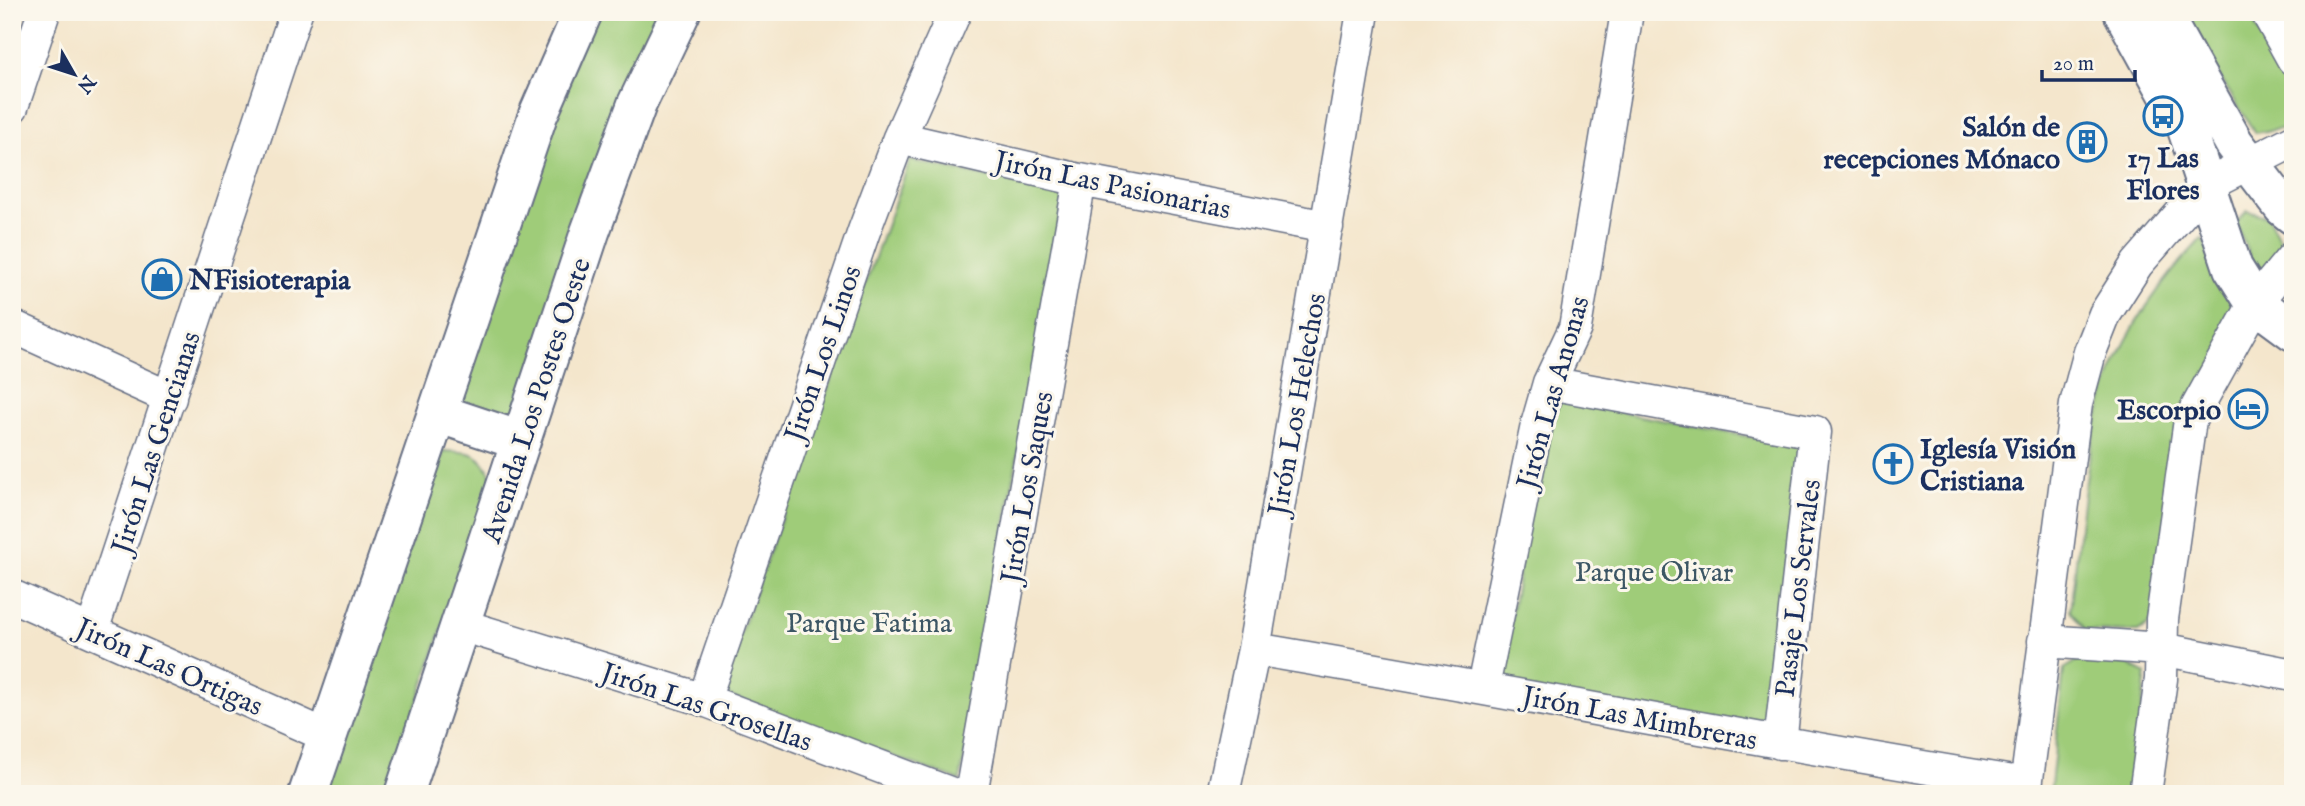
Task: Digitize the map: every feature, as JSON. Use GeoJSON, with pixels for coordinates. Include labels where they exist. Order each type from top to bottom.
{"type":"FeatureCollection","features":[{"type":"Feature","properties":{"kind":"main road"},"geometry":{"type":"LineString","coordinates":[[309,794],[538,115],[583,12]]}},
{"type":"Feature","properties":{"kind":"main road","name":"Avenida Los Postes Oeste"},"geometry":{"type":"LineString","coordinates":[[404,794],[590,232],[637,104],[681,12]]}},
{"type":"Feature","properties":{"kind":"main road"},"geometry":{"type":"LineString","coordinates":[[2123,12],[2186,126],[2233,268],[2255,303],[2293,331]]}},
{"type":"Feature","properties":{"kind":"main road"},"geometry":{"type":"LineString","coordinates":[[2161,12],[2234,143],[2293,215]]}},
{"type":"Feature","properties":{"kind":"main road"},"geometry":{"type":"LineString","coordinates":[[437,413],[521,441]]}},
{"type":"Feature","properties":{"kind":"street"},"geometry":{"type":"LineString","coordinates":[[12,107],[44,12]]}},
{"type":"Feature","properties":{"kind":"street","name":"Jirón Las Gencianas"},"geometry":{"type":"LineString","coordinates":[[92,631],[296,12]]}},
{"type":"Feature","properties":{"kind":"street","name":"Jirón Los Linos"},"geometry":{"type":"LineString","coordinates":[[704,700],[859,244],[899,138],[955,12]]}},
{"type":"Feature","properties":{"kind":"street","name":"Jirón Los Helechos"},"geometry":{"type":"LineString","coordinates":[[1223,794],[1254,649],[1363,12]]}},
{"type":"Feature","properties":{"kind":"street","name":"Jirón Las Anonas"},"geometry":{"type":"LineString","coordinates":[[1483,687],[1537,425],[1549,383],[1576,328],[1627,12]]}},
{"type":"Feature","properties":{"kind":"street"},"geometry":{"type":"LineString","coordinates":[[2267,12],[2293,59]]}},
{"type":"Feature","properties":{"kind":"street","name":"Jirón Las Pasionarias"},"geometry":{"type":"LineString","coordinates":[[899,138],[1080,180],[1327,227]]}},
{"type":"Feature","properties":{"kind":"street"},"geometry":{"type":"LineString","coordinates":[[2026,789],[2076,404],[2090,352],[2115,295],[2137,264],[2205,186],[2293,141]]}},
{"type":"Feature","properties":{"kind":"street","name":"Jirón Los Saques"},"geometry":{"type":"LineString","coordinates":[[971,794],[1080,180]]}},
{"type":"Feature","properties":{"kind":"street"},"geometry":{"type":"LineString","coordinates":[[2145,794],[2161,679],[2162,619],[2190,420],[2222,368],[2255,303],[2293,257]]}},
{"type":"Feature","properties":{"kind":"street"},"geometry":{"type":"LineString","coordinates":[[12,326],[170,398]]}},
{"type":"Feature","properties":{"kind":"street","name":"Pasaje Los Servales"},"geometry":{"type":"LineString","coordinates":[[1549,383],[1815,432],[1780,743]]}},
{"type":"Feature","properties":{"kind":"street","name":"Jirón Las Ortigas"},"geometry":{"type":"LineString","coordinates":[[12,596],[327,736]]}},
{"type":"Feature","properties":{"kind":"street","name":"Jirón Las Grosellas"},"geometry":{"type":"LineString","coordinates":[[461,625],[704,700],[951,794]]}},
{"type":"Feature","properties":{"kind":"street"},"geometry":{"type":"LineString","coordinates":[[2044,641],[2162,649],[2293,676]]}},
{"type":"Feature","properties":{"kind":"street","name":"Jirón Las Mimbreras"},"geometry":{"type":"LineString","coordinates":[[1254,649],[1483,687],[2026,789]]}},
{"type":"Feature","properties":{"kind":"green space"},"geometry":{"type":"Polygon","coordinates":[[[592,12],[665,12],[516,409],[502,420],[477,419],[456,396],[592,12]]]}},
{"type":"Feature","properties":{"kind":"green space"},"geometry":{"type":"Polygon","coordinates":[[[2179,12],[2248,12],[2293,97],[2293,127],[2255,133],[2179,12]]]}},
{"type":"Feature","properties":{"kind":"green space","name":"Parque Fatima"},"geometry":{"type":"Polygon","coordinates":[[[910,160],[1064,194],[960,781],[719,692],[910,160]]]}},
{"type":"Feature","properties":{"kind":"green space"},"geometry":{"type":"Polygon","coordinates":[[[2247,211],[2267,216],[2283,245],[2281,264],[2257,277],[2236,222],[2247,211]]]}},
{"type":"Feature","properties":{"kind":"green space"},"geometry":{"type":"Polygon","coordinates":[[[2202,238],[2238,314],[2221,355],[2152,622],[2138,632],[2085,631],[2070,610],[2084,490],[2102,402],[2128,336],[2162,284],[2202,238]]]}},
{"type":"Feature","properties":{"kind":"green space","name":"Parque Olivar"},"geometry":{"type":"Polygon","coordinates":[[[1550,399],[1793,445],[1803,455],[1768,736],[1499,683],[1550,399]]]}},
{"type":"Feature","properties":{"kind":"green space"},"geometry":{"type":"Polygon","coordinates":[[[444,451],[474,455],[484,463],[492,478],[387,794],[321,794],[444,451]]]}},
{"type":"Feature","properties":{"kind":"green space"},"geometry":{"type":"Polygon","coordinates":[[[2082,658],[2129,665],[2146,674],[2131,794],[2050,794],[2064,669],[2082,658]]]}},
{"type":"Feature","properties":{"kind":"place","name":"17 Las Flores"},"geometry":{"type":"Point","coordinates":[2163,116]}},
{"type":"Feature","properties":{"kind":"place","name":"Salón de recepciones Mónaco"},"geometry":{"type":"Point","coordinates":[2087,142]}},
{"type":"Feature","properties":{"kind":"place","name":"NFisioterapia"},"geometry":{"type":"Point","coordinates":[162,279]}},
{"type":"Feature","properties":{"kind":"place","name":"Escorpio"},"geometry":{"type":"Point","coordinates":[2248,409]}},
{"type":"Feature","properties":{"kind":"place","name":"Iglesía Visión Cristiana"},"geometry":{"type":"Point","coordinates":[1893,464]}}]}
